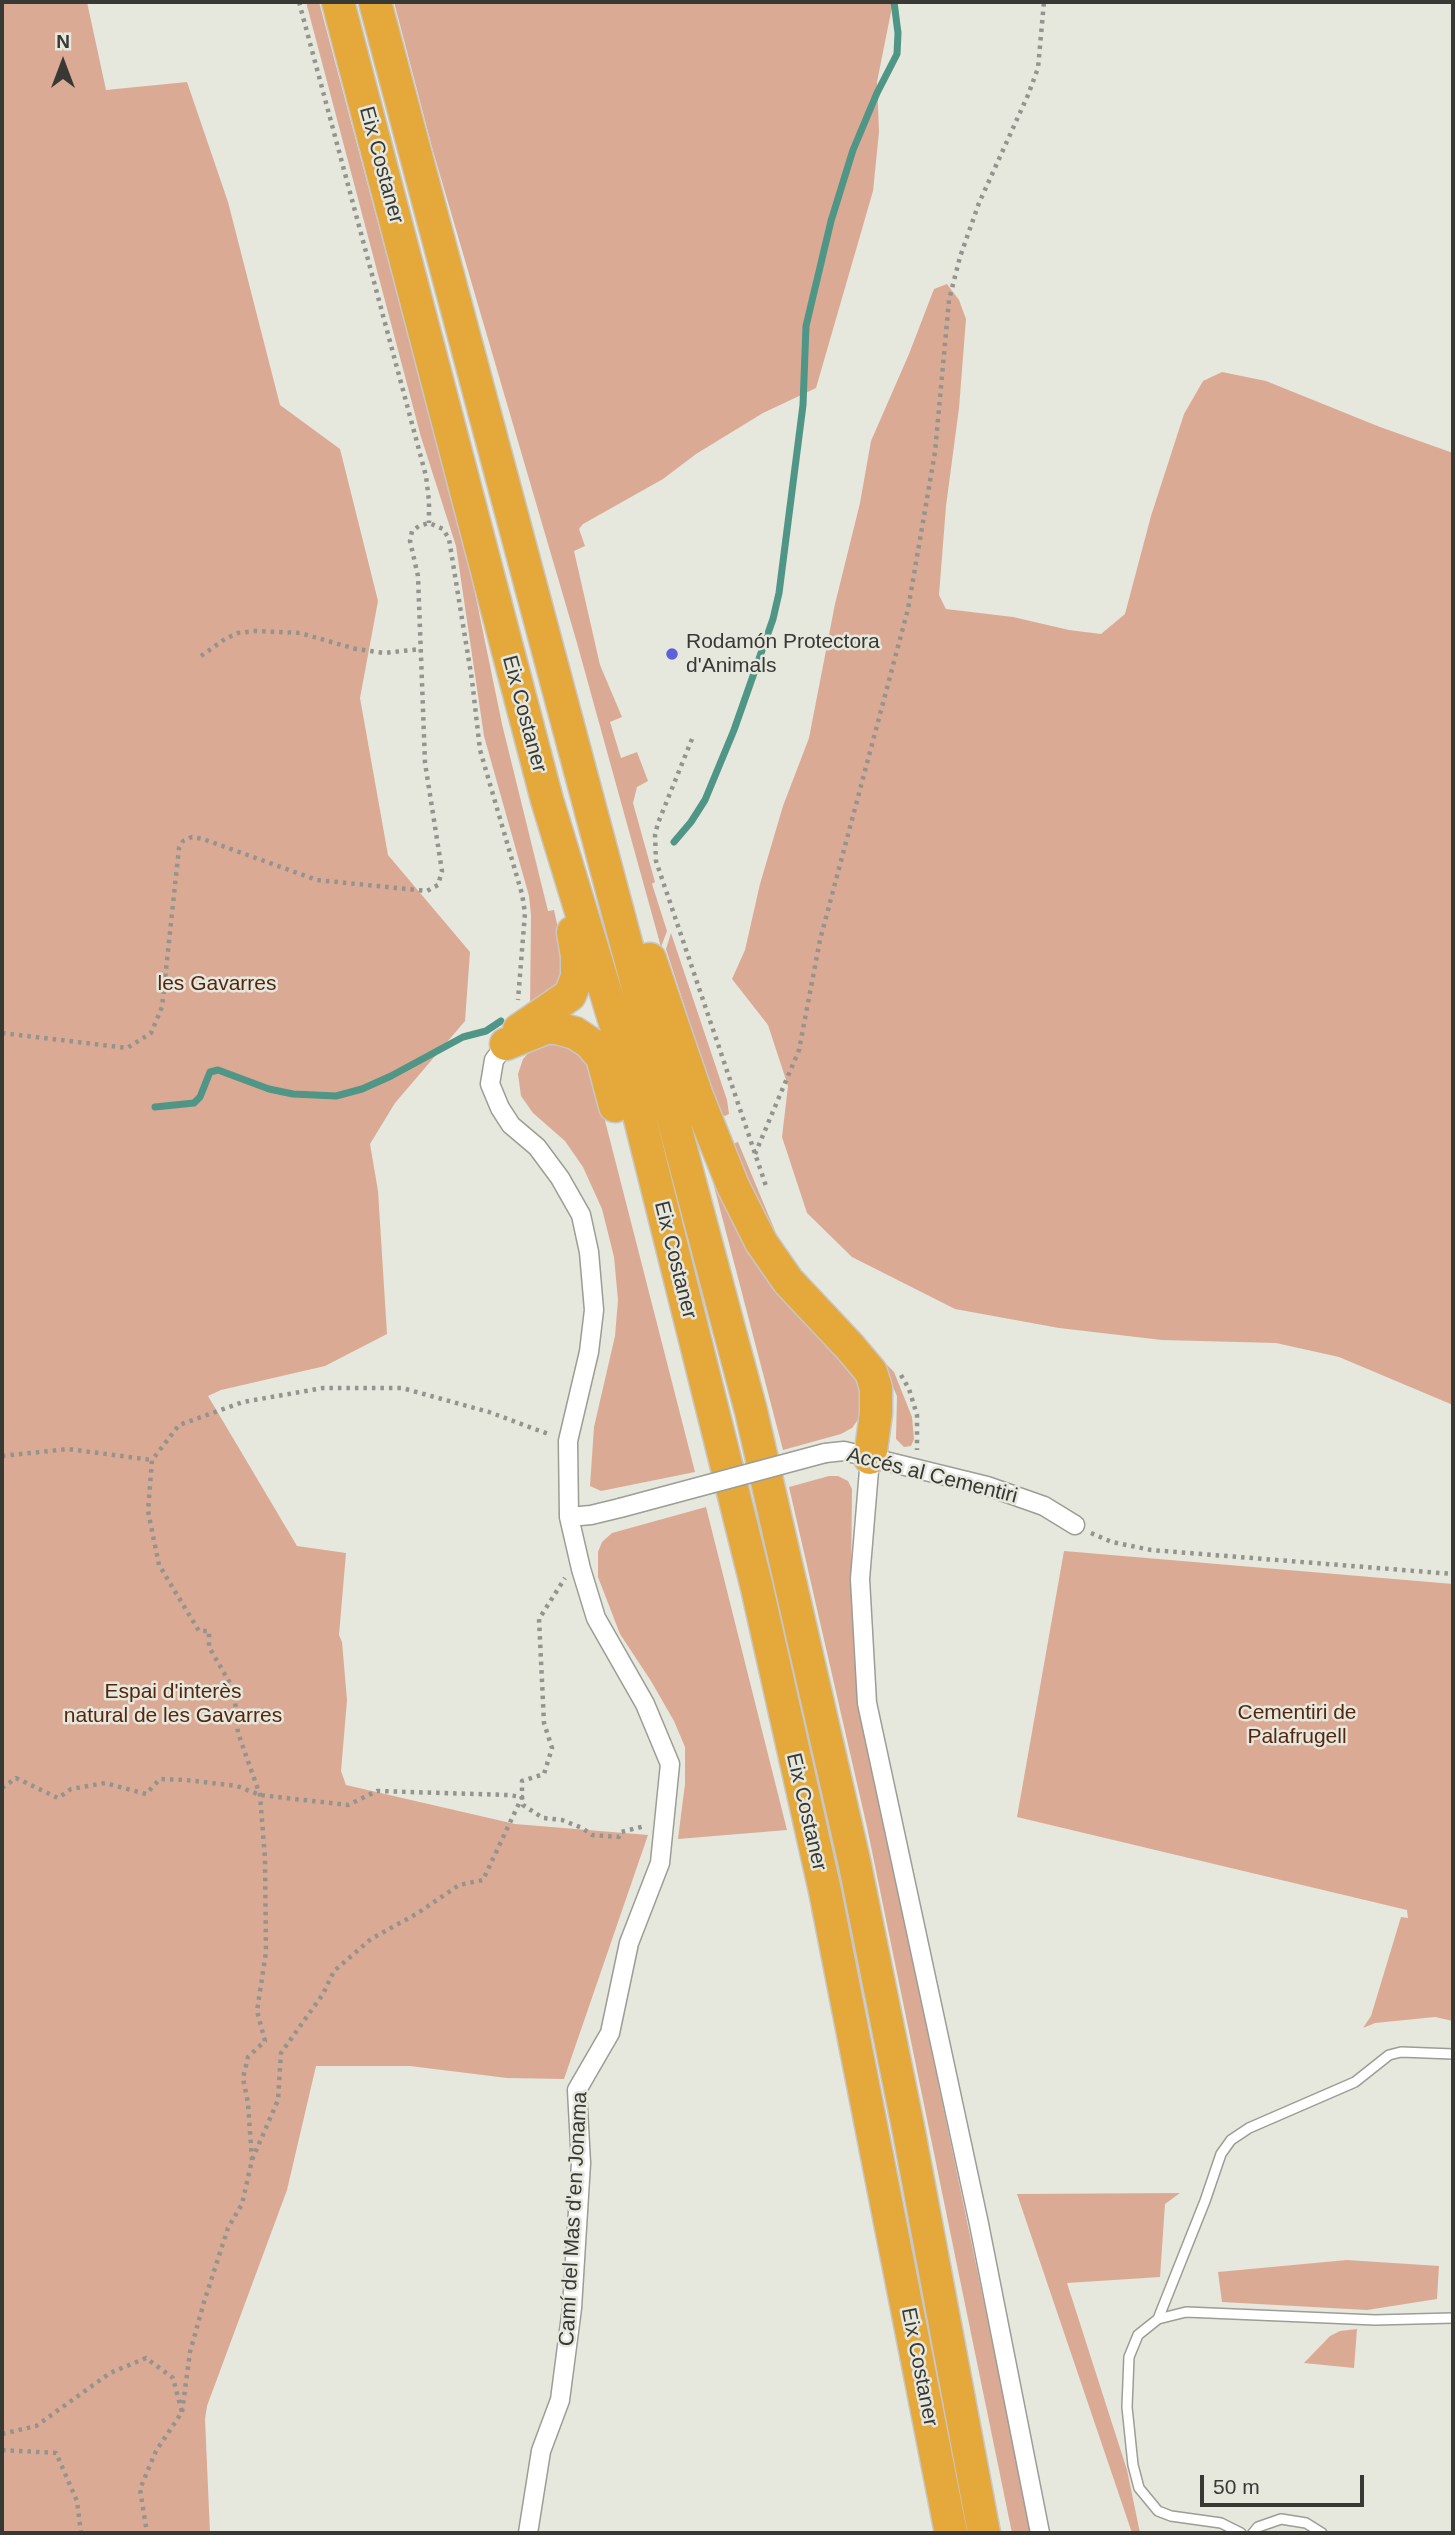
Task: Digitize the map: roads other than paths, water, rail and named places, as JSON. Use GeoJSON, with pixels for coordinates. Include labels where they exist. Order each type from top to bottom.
{"type":"FeatureCollection","features":[{"type":"Feature","properties":{"kind":"highway","name":"Eix Costaner"},"geometry":{"type":"LineString","coordinates":[[338,2],[547,800],[620,1039],[757,1588],[825,1891],[951,2533]]}},
{"type":"Feature","properties":{"kind":"highway","name":"Eix Costaner"},"geometry":{"type":"LineString","coordinates":[[374,2],[751,1411],[855,1865],[908,2127],[984,2533]]}},
{"type":"Feature","properties":{"kind":"highway"},"geometry":{"type":"LineString","coordinates":[[558,688],[697,1096],[733,1186],[761,1242],[788,1281],[871,1372],[876,1388],[876,1413],[870,1458]]}},
{"type":"Feature","properties":{"kind":"highway"},"geometry":{"type":"LineString","coordinates":[[506,1044],[530,1020],[570,995],[577,977],[577,956],[547,800]]}},
{"type":"Feature","properties":{"kind":"highway"},"geometry":{"type":"LineString","coordinates":[[506,1044],[534,1032],[557,1028],[575,1033],[590,1043],[602,1057],[798,1777]]}},
{"type":"Feature","properties":{"kind":"street","name":"Camí del Mas d'en Jonama"},"geometry":{"type":"LineString","coordinates":[[506,1044],[494,1060],[491,1084],[500,1108],[511,1125],[537,1147],[560,1178],[581,1215],[589,1252],[594,1310],[568,1441],[569,1517],[596,1618],[645,1704],[670,1764],[660,1863],[629,1942],[610,2033],[577,2090],[581,2162],[572,2308],[560,2400],[541,2451],[528,2533]]}},
{"type":"Feature","properties":{"kind":"street","name":"Accés al Cementiri"},"geometry":{"type":"LineString","coordinates":[[569,1517],[591,1515],[825,1453],[844,1451],[987,1486],[1044,1506],[1074,1525]]}},
{"type":"Feature","properties":{"kind":"street"},"geometry":{"type":"LineString","coordinates":[[870,1458],[860,1579],[867,1703],[979,2224],[1040,2533]]}},
{"type":"Feature","properties":{"kind":"lane"},"geometry":{"type":"LineString","coordinates":[[1158,2319],[1221,2154],[1231,2140],[1249,2129],[1355,2082],[1389,2054],[1453,2054]]}},
{"type":"Feature","properties":{"kind":"lane"},"geometry":{"type":"LineString","coordinates":[[1241,2533],[1221,2523],[1171,2516],[1158,2511],[1139,2488],[1133,2465],[1127,2407],[1129,2357],[1138,2334],[1158,2319],[1186,2312],[1375,2319],[1453,2318]]}},
{"type":"Feature","properties":{"kind":"lane"},"geometry":{"type":"LineString","coordinates":[[1253,2533],[1258,2527],[1269,2522],[1294,2519],[1322,2533]]}},
{"type":"Feature","properties":{"kind":"waterway"},"geometry":{"type":"LineString","coordinates":[[674,842],[705,800],[734,730],[773,619],[779,593],[803,405],[806,326],[831,221],[853,150],[897,54],[898,33],[894,2]]}},
{"type":"Feature","properties":{"kind":"waterway"},"geometry":{"type":"LineString","coordinates":[[155,1107],[194,1103],[200,1097],[210,1072],[218,1070],[269,1089],[293,1094],[336,1096],[362,1089],[391,1076],[463,1037],[486,1031],[501,1021]]}},
{"type":"Feature","properties":{"kind":"place","name":"Rodamón Protectora d'Animals"},"geometry":{"type":"Point","coordinates":[672,654]}},
{"type":"Feature","properties":{"kind":"park label","name":"les Gavarres"},"geometry":{"type":"Point","coordinates":[217,984]}},
{"type":"Feature","properties":{"kind":"park label","name":"Espai d'interès natural de les Gavarres"},"geometry":{"type":"Point","coordinates":[173,1704]}},
{"type":"Feature","properties":{"kind":"park label","name":"Cementiri de Palafrugell"},"geometry":{"type":"Point","coordinates":[1297,1725]}}]}
